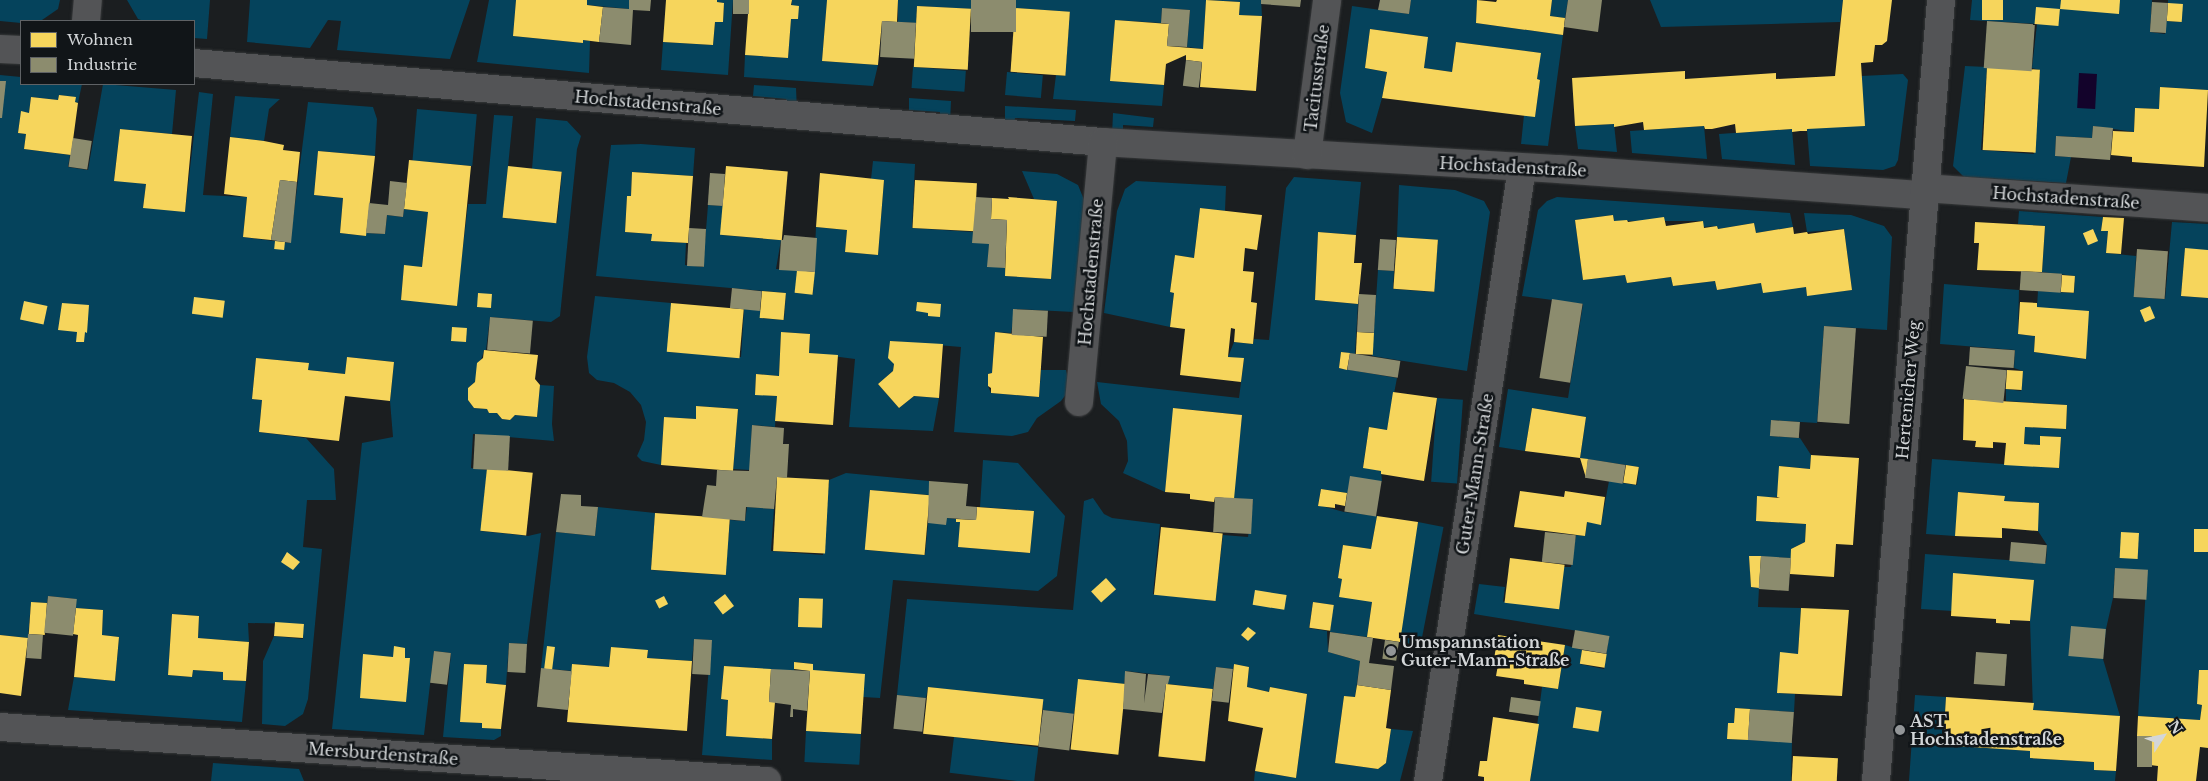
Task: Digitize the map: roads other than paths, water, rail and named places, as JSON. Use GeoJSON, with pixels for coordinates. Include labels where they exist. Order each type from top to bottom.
{"type":"FeatureCollection","features":[{"type":"Feature","properties":{"kind":"street"},"geometry":{"type":"LineString","coordinates":[[86,20],[88,0]]}},
{"type":"Feature","properties":{"kind":"street","name":"Tacitusstraße"},"geometry":{"type":"LineString","coordinates":[[1307,156],[1327,0]]}},
{"type":"Feature","properties":{"kind":"street","name":"Hertenicher Weg"},"geometry":{"type":"LineString","coordinates":[[1876,781],[1941,0]]}},
{"type":"Feature","properties":{"kind":"street"},"geometry":{"type":"LineString","coordinates":[[0,49],[20,50]]}},
{"type":"Feature","properties":{"kind":"street","name":"Hochstadenstraße"},"geometry":{"type":"LineString","coordinates":[[195,63],[1103,142],[1245,150],[1307,156],[2208,208]]}},
{"type":"Feature","properties":{"kind":"street","name":"Hochstadenstraße"},"geometry":{"type":"LineString","coordinates":[[1080,402],[1103,142]]}},
{"type":"Feature","properties":{"kind":"street","name":"Guter-Mann-Straße"},"geometry":{"type":"LineString","coordinates":[[1428,781],[1522,168]]}},
{"type":"Feature","properties":{"kind":"street","name":"Mersburdenstraße"},"geometry":{"type":"LineString","coordinates":[[0,727],[767,781]]}},
{"type":"Feature","properties":{"kind":"place","name":"Umspannstation Guter-Mann-Straße"},"geometry":{"type":"Point","coordinates":[1391,651]}},
{"type":"Feature","properties":{"kind":"place","name":"AST Hochstadenstraße"},"geometry":{"type":"Point","coordinates":[1900,730]}}]}
